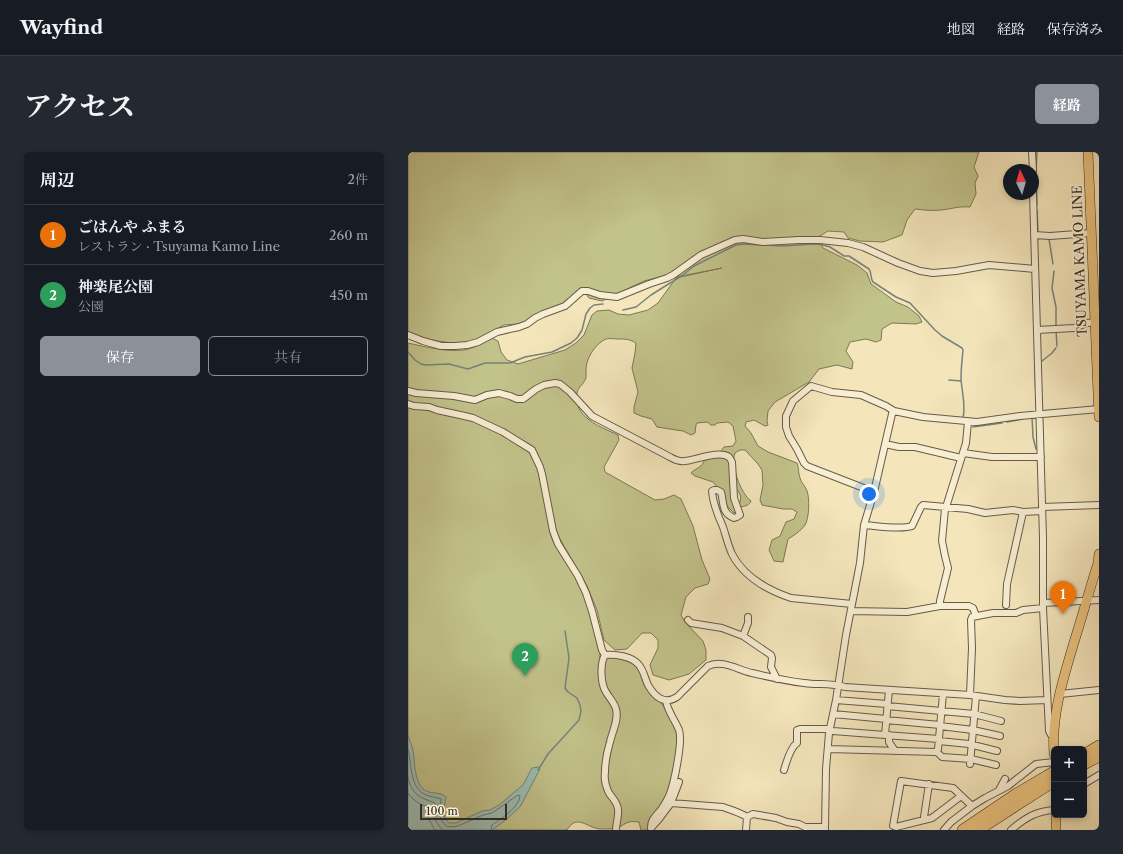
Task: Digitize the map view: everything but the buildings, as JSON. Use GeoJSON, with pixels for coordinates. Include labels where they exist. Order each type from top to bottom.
{"type":"FeatureCollection","features":[{"type":"Feature","properties":{"kind":"highway"},"geometry":{"type":"LineString","coordinates":[[1087,753],[1099,746]]}},
{"type":"Feature","properties":{"kind":"highway"},"geometry":{"type":"LineString","coordinates":[[1087,762],[1099,756]]}},
{"type":"Feature","properties":{"kind":"highway"},"geometry":{"type":"LineString","coordinates":[[978,830],[1043,783],[1051,775]]}},
{"type":"Feature","properties":{"kind":"highway"},"geometry":{"type":"LineString","coordinates":[[963,830],[1015,795],[1043,783],[1051,782]]}},
{"type":"Feature","properties":{"kind":"main road","name":"TSUYAMA KAMO LINE"},"geometry":{"type":"LineString","coordinates":[[1088,152],[1091,233],[1097,322],[1099,417]]}},
{"type":"Feature","properties":{"kind":"main road"},"geometry":{"type":"LineString","coordinates":[[1054,746],[1060,694],[1098,563],[1099,554]]}},
{"type":"Feature","properties":{"kind":"main road"},"geometry":{"type":"LineString","coordinates":[[1056,818],[1056,830]]}},
{"type":"Feature","properties":{"kind":"street"},"geometry":{"type":"LineString","coordinates":[[1032,152],[1032,164]]}},
{"type":"Feature","properties":{"kind":"street"},"geometry":{"type":"LineString","coordinates":[[1033,200],[1043,538],[1043,606],[1049,731],[1051,735],[1054,736]]}},
{"type":"Feature","properties":{"kind":"street"},"geometry":{"type":"LineString","coordinates":[[1034,235],[1050,236],[1091,233]]}},
{"type":"Feature","properties":{"kind":"street"},"geometry":{"type":"LineString","coordinates":[[408,336],[440,346],[467,346],[497,332],[527,324],[543,314],[565,306],[582,292],[588,291],[600,295],[617,297],[667,278],[701,255],[739,239],[764,242],[820,240],[848,243],[863,247],[920,271],[933,273],[956,271],[990,265],[1035,269]]}},
{"type":"Feature","properties":{"kind":"street"},"geometry":{"type":"LineString","coordinates":[[1037,330],[1074,328],[1087,323],[1097,322]]}},
{"type":"Feature","properties":{"kind":"street"},"geometry":{"type":"LineString","coordinates":[[408,391],[416,394],[454,396],[475,400],[487,395],[499,393],[517,399],[523,399],[536,389],[555,382],[570,392],[592,416],[670,458],[678,461],[684,461],[715,455],[730,457],[732,462],[734,498],[740,515],[734,518],[730,517],[722,503],[721,492],[717,490],[712,491],[718,515],[738,564],[757,582],[791,598],[852,604]]}},
{"type":"Feature","properties":{"kind":"street"},"geometry":{"type":"LineString","coordinates":[[874,492],[807,466],[804,463],[798,449],[789,436],[786,427],[786,416],[793,401],[810,386],[832,392],[861,395],[894,411],[917,416],[968,422],[1099,409]]}},
{"type":"Feature","properties":{"kind":"street"},"geometry":{"type":"LineString","coordinates":[[408,404],[429,407],[473,418],[511,436],[532,450],[540,466],[553,531],[558,544],[578,576],[586,593],[602,650],[605,655]]}},
{"type":"Feature","properties":{"kind":"street"},"geometry":{"type":"LineString","coordinates":[[747,818],[753,814],[776,818],[805,826],[825,828],[826,769],[829,729],[839,685],[842,658],[860,563],[864,525],[874,492],[889,424],[894,411]]}},
{"type":"Feature","properties":{"kind":"street"},"geometry":{"type":"LineString","coordinates":[[940,606],[948,568],[942,541],[946,506],[948,504],[966,443],[968,422]]}},
{"type":"Feature","properties":{"kind":"street"},"geometry":{"type":"LineString","coordinates":[[885,444],[899,447],[915,447],[962,456],[1041,457]]}},
{"type":"Feature","properties":{"kind":"street"},"geometry":{"type":"LineString","coordinates":[[864,525],[910,527],[912,526],[923,505],[946,506],[985,513],[1013,510],[1023,512],[1042,509],[1099,505]]}},
{"type":"Feature","properties":{"kind":"street"},"geometry":{"type":"LineString","coordinates":[[1006,605],[1007,584],[1023,512]]}},
{"type":"Feature","properties":{"kind":"street"},"geometry":{"type":"LineString","coordinates":[[970,761],[974,714],[972,616],[998,612],[1016,613],[1043,606],[1099,600]]}},
{"type":"Feature","properties":{"kind":"street"},"geometry":{"type":"LineString","coordinates":[[851,612],[907,612],[940,606],[969,606],[973,608],[976,616]]}},
{"type":"Feature","properties":{"kind":"street"},"geometry":{"type":"LineString","coordinates":[[743,636],[748,623],[748,617]]}},
{"type":"Feature","properties":{"kind":"street"},"geometry":{"type":"LineString","coordinates":[[688,620],[691,623],[722,628],[743,636],[771,655],[771,667],[777,678]]}},
{"type":"Feature","properties":{"kind":"street"},"geometry":{"type":"LineString","coordinates":[[616,830],[618,810],[616,802],[606,785],[604,775],[605,761],[617,711],[615,705],[604,688],[601,665],[602,659],[605,655],[618,655],[636,662],[640,666],[648,685],[654,693],[661,700],[666,701],[677,697],[708,666],[720,663],[742,671],[803,683],[831,684],[1005,700],[1047,700]]}},
{"type":"Feature","properties":{"kind":"street"},"geometry":{"type":"LineString","coordinates":[[889,690],[886,719],[887,735],[889,742],[895,750]]}},
{"type":"Feature","properties":{"kind":"street"},"geometry":{"type":"LineString","coordinates":[[1060,694],[1099,690]]}},
{"type":"Feature","properties":{"kind":"street"},"geometry":{"type":"LineString","coordinates":[[937,752],[943,694]]}},
{"type":"Feature","properties":{"kind":"street"},"geometry":{"type":"LineString","coordinates":[[836,700],[974,714],[1001,721]]}},
{"type":"Feature","properties":{"kind":"street"},"geometry":{"type":"LineString","coordinates":[[650,829],[652,819],[659,812],[670,794],[680,747],[679,731],[667,708],[666,701]]}},
{"type":"Feature","properties":{"kind":"street"},"geometry":{"type":"LineString","coordinates":[[833,714],[973,730],[1000,736]]}},
{"type":"Feature","properties":{"kind":"street"},"geometry":{"type":"LineString","coordinates":[[784,770],[789,754],[794,745],[797,743],[797,730],[800,729],[829,729],[833,731],[939,740],[972,744],[997,750]]}},
{"type":"Feature","properties":{"kind":"street"},"geometry":{"type":"LineString","coordinates":[[828,748],[937,752],[942,757],[996,765]]}},
{"type":"Feature","properties":{"kind":"street"},"geometry":{"type":"LineString","coordinates":[[944,830],[972,806],[1008,786],[1036,764],[1051,762]]}},
{"type":"Feature","properties":{"kind":"street"},"geometry":{"type":"LineString","coordinates":[[1087,782],[1099,775]]}},
{"type":"Feature","properties":{"kind":"street"},"geometry":{"type":"LineString","coordinates":[[999,790],[1005,779]]}},
{"type":"Feature","properties":{"kind":"street"},"geometry":{"type":"LineString","coordinates":[[961,796],[932,818],[896,827],[893,826],[901,781],[953,788],[972,806]]}},
{"type":"Feature","properties":{"kind":"street"},"geometry":{"type":"LineString","coordinates":[[650,829],[671,803],[679,782]]}},
{"type":"Feature","properties":{"kind":"street"},"geometry":{"type":"LineString","coordinates":[[924,820],[928,784]]}},
{"type":"Feature","properties":{"kind":"street"},"geometry":{"type":"LineString","coordinates":[[671,803],[723,808],[739,813],[747,818]]}},
{"type":"Feature","properties":{"kind":"street"},"geometry":{"type":"LineString","coordinates":[[1011,830],[1026,818],[1040,811],[1051,810]]}},
{"type":"Feature","properties":{"kind":"street"},"geometry":{"type":"LineString","coordinates":[[746,830],[747,818]]}},
{"type":"Feature","properties":{"kind":"green space"},"geometry":{"type":"Polygon","coordinates":[[[408,152],[979,152],[974,167],[978,176],[975,183],[976,194],[970,207],[945,210],[915,209],[907,220],[902,235],[883,242],[860,241],[848,238],[844,232],[828,231],[818,237],[823,248],[857,265],[867,273],[871,284],[896,302],[908,307],[919,316],[922,322],[916,324],[892,323],[882,329],[881,340],[876,342],[866,339],[850,342],[846,351],[853,362],[852,369],[837,365],[819,369],[809,382],[775,402],[768,411],[768,425],[765,426],[754,420],[746,422],[745,426],[751,433],[758,446],[768,452],[797,463],[801,480],[808,495],[809,509],[805,525],[788,539],[783,562],[774,561],[769,550],[772,540],[780,536],[786,522],[794,519],[797,512],[792,509],[762,505],[760,500],[763,485],[762,470],[745,450],[740,450],[735,453],[734,465],[740,486],[751,501],[749,504],[742,507],[739,504],[741,499],[740,495],[735,487],[736,511],[734,513],[727,506],[719,489],[713,482],[695,476],[691,473],[700,466],[705,459],[718,455],[724,447],[733,446],[736,441],[733,426],[728,422],[717,423],[715,425],[711,425],[707,422],[697,423],[695,433],[691,435],[683,431],[657,427],[652,419],[634,413],[638,392],[632,368],[636,343],[625,339],[606,339],[596,347],[590,355],[586,368],[586,377],[577,393],[577,401],[579,409],[589,420],[596,425],[618,435],[619,440],[604,467],[605,472],[655,500],[664,499],[674,495],[681,499],[693,526],[702,560],[710,579],[708,584],[695,588],[686,597],[681,615],[685,622],[703,641],[706,650],[706,660],[689,674],[669,680],[653,675],[650,665],[658,648],[658,640],[651,633],[642,633],[627,649],[615,650],[604,640],[597,610],[587,586],[556,532],[550,532],[553,541],[580,584],[591,613],[600,647],[600,658],[606,660],[609,657],[615,657],[633,663],[663,705],[676,730],[678,743],[671,788],[648,830],[641,830],[639,822],[628,822],[618,828],[600,829],[578,822],[571,825],[567,830],[408,830],[408,343],[436,349],[463,350],[478,346],[492,338],[498,341],[501,352],[507,360],[518,364],[565,350],[576,343],[584,335],[592,315],[597,311],[609,310],[618,314],[629,315],[648,310],[658,303],[676,278],[722,268],[676,277],[671,274],[644,281],[602,301],[589,298],[583,290],[580,290],[561,304],[536,314],[527,321],[518,324],[504,325],[475,341],[458,344],[417,336],[408,332],[408,152]]]}},
{"type":"Feature","properties":{"kind":"water"},"geometry":{"type":"Polygon","coordinates":[[[408,735],[413,750],[415,771],[418,781],[426,791],[441,794],[446,797],[443,813],[449,823],[456,823],[499,805],[523,785],[532,768],[539,767],[540,769],[520,807],[492,830],[408,830],[408,735]]]}},
{"type":"Feature","properties":{"kind":"waterway"},"geometry":{"type":"LineString","coordinates":[[1037,152],[1037,205]]}},
{"type":"Feature","properties":{"kind":"waterway"},"geometry":{"type":"LineString","coordinates":[[1037,210],[1038,233]]}},
{"type":"Feature","properties":{"kind":"waterway"},"geometry":{"type":"LineString","coordinates":[[1049,239],[1053,264]]}},
{"type":"Feature","properties":{"kind":"waterway"},"geometry":{"type":"LineString","coordinates":[[623,310],[636,307],[694,266],[736,245],[783,246],[815,244],[830,247],[844,256],[849,256],[869,269],[873,282],[896,297],[910,303],[935,330],[962,348],[961,379],[964,404],[963,418]]}},
{"type":"Feature","properties":{"kind":"waterway"},"geometry":{"type":"LineString","coordinates":[[1054,271],[1052,288],[1056,307],[1056,326]]}},
{"type":"Feature","properties":{"kind":"waterway"},"geometry":{"type":"LineString","coordinates":[[408,352],[415,360],[425,365],[449,364],[468,369],[485,363],[510,363],[525,357],[552,352],[571,343],[577,338],[582,330],[586,314],[590,308],[594,305],[603,304]]}},
{"type":"Feature","properties":{"kind":"waterway"},"geometry":{"type":"LineString","coordinates":[[1056,330],[1057,346]]}},
{"type":"Feature","properties":{"kind":"waterway"},"geometry":{"type":"LineString","coordinates":[[1042,361],[1056,348]]}},
{"type":"Feature","properties":{"kind":"waterway"},"geometry":{"type":"LineString","coordinates":[[1035,364],[1036,404]]}},
{"type":"Feature","properties":{"kind":"waterway"},"geometry":{"type":"LineString","coordinates":[[949,380],[961,381]]}},
{"type":"Feature","properties":{"kind":"waterway"},"geometry":{"type":"LineString","coordinates":[[1032,417],[1033,437],[1036,449]]}},
{"type":"Feature","properties":{"kind":"waterway"},"geometry":{"type":"LineString","coordinates":[[1007,422],[1023,419]]}},
{"type":"Feature","properties":{"kind":"waterway"},"geometry":{"type":"LineString","coordinates":[[973,427],[1002,423]]}},
{"type":"Feature","properties":{"kind":"waterway"},"geometry":{"type":"LineString","coordinates":[[538,770],[548,754],[579,720],[581,711],[577,698],[565,688],[569,658],[565,631]]}},
{"type":"Feature","properties":{"kind":"place","name":"ごはんや ふまる"},"geometry":{"type":"Point","coordinates":[1063,614]}},
{"type":"Feature","properties":{"kind":"place","name":"神楽尾公園"},"geometry":{"type":"Point","coordinates":[525,676]}}]}
